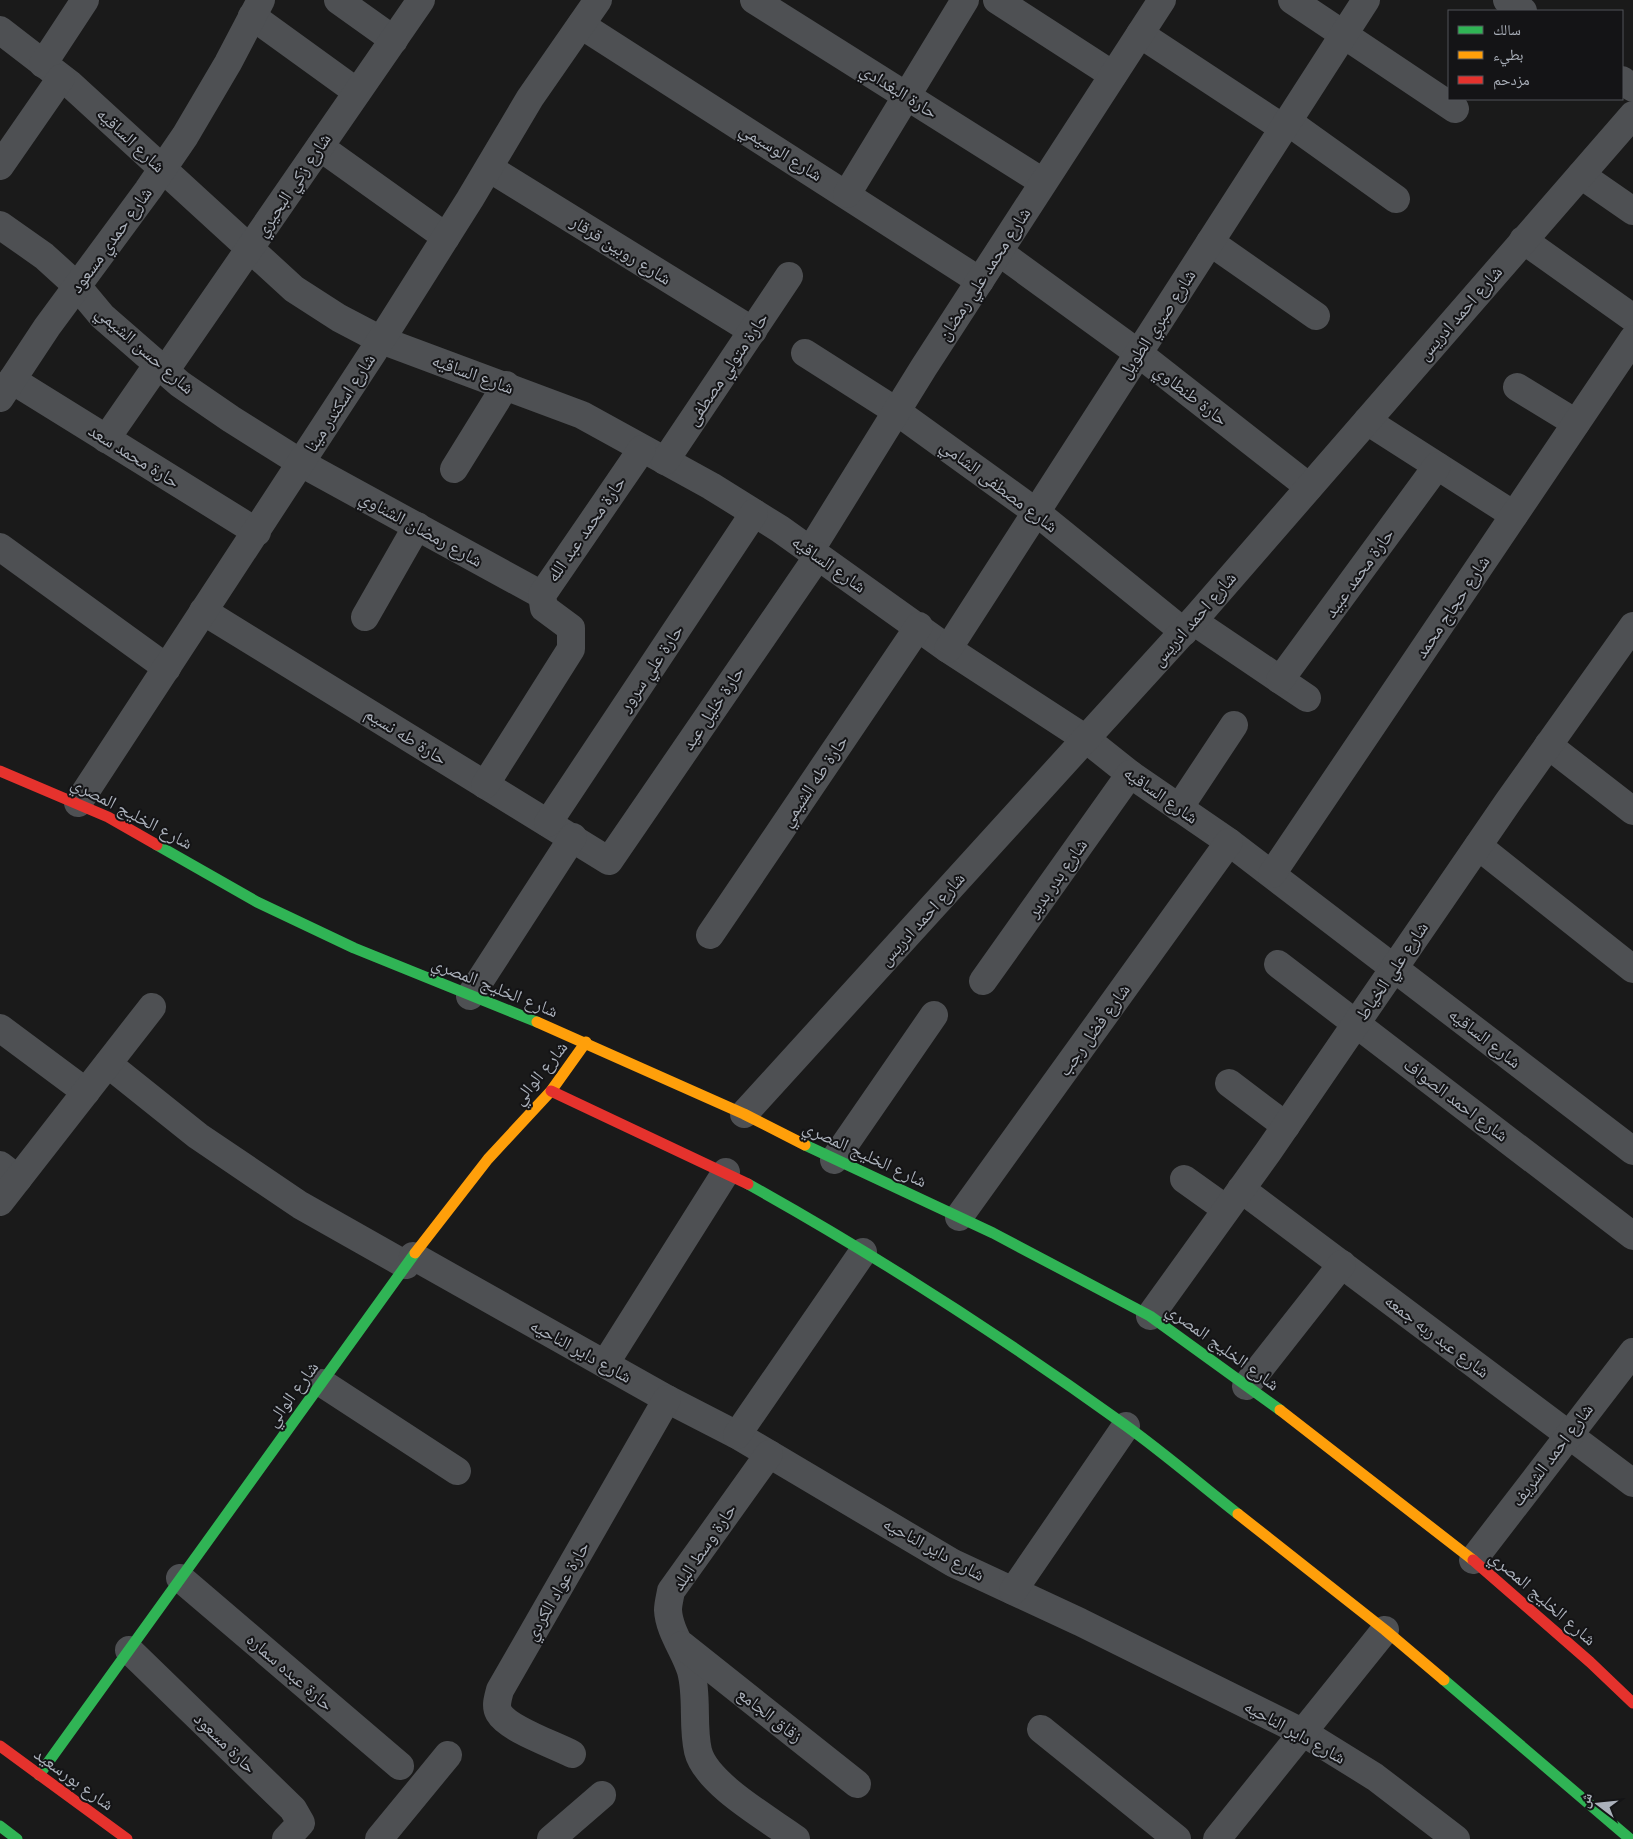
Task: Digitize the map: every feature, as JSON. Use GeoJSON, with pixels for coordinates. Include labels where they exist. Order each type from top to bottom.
{"type":"FeatureCollection","features":[{"type":"Feature","properties":{"kind":"main road","name":"شارع الخليج المصري"},"geometry":{"type":"LineString","coordinates":[[0,771],[108,817],[257,902],[354,948],[586,1042],[744,1114],[834,1160],[993,1233],[1150,1316],[1286,1414],[1473,1560],[1590,1662],[1633,1703]]}},
{"type":"Feature","properties":{"kind":"main road","name":"شارع الوالي"},"geometry":{"type":"LineString","coordinates":[[39,1775],[409,1261],[488,1159],[551,1091],[586,1042]]}},
{"type":"Feature","properties":{"kind":"main road"},"geometry":{"type":"LineString","coordinates":[[551,1091],[726,1172],[965,1314],[1126,1426],[1385,1630],[1630,1839]]}},
{"type":"Feature","properties":{"kind":"main road","name":"شارع بورسعيد"},"geometry":{"type":"LineString","coordinates":[[0,1746],[127,1839]]}},
{"type":"Feature","properties":{"kind":"main road"},"geometry":{"type":"LineString","coordinates":[[0,1826],[17,1839]]}},
{"type":"Feature","properties":{"kind":"street"},"geometry":{"type":"LineString","coordinates":[[0,166],[52,71],[85,0]]}},
{"type":"Feature","properties":{"kind":"street"},"geometry":{"type":"LineString","coordinates":[[338,0],[394,40]]}},
{"type":"Feature","properties":{"kind":"street","name":"شارع زكي البحيري"},"geometry":{"type":"LineString","coordinates":[[106,439],[162,368],[250,249],[421,0]]}},
{"type":"Feature","properties":{"kind":"street","name":"حارة البغدادي"},"geometry":{"type":"LineString","coordinates":[[754,0],[1043,182]]}},
{"type":"Feature","properties":{"kind":"street"},"geometry":{"type":"LineString","coordinates":[[847,194],[965,0]]}},
{"type":"Feature","properties":{"kind":"street"},"geometry":{"type":"LineString","coordinates":[[997,0],[1113,75]]}},
{"type":"Feature","properties":{"kind":"street","name":"شارع محمد علي رمضان"},"geometry":{"type":"LineString","coordinates":[[814,553],[896,411],[1162,0]]}},
{"type":"Feature","properties":{"kind":"street"},"geometry":{"type":"LineString","coordinates":[[1292,0],[1455,108]]}},
{"type":"Feature","properties":{"kind":"street","name":"شارع صبري الطويل"},"geometry":{"type":"LineString","coordinates":[[948,649],[1366,0]]}},
{"type":"Feature","properties":{"kind":"street"},"geometry":{"type":"LineString","coordinates":[[1507,0],[1522,10]]}},
{"type":"Feature","properties":{"kind":"street"},"geometry":{"type":"LineString","coordinates":[[257,8],[357,92]]}},
{"type":"Feature","properties":{"kind":"street","name":"شارع حمدي مسعود"},"geometry":{"type":"LineString","coordinates":[[6,389],[77,286],[162,169],[228,63],[257,8]]}},
{"type":"Feature","properties":{"kind":"street","name":"شارع اسكندر مينا"},"geometry":{"type":"LineString","coordinates":[[78,803],[381,340],[587,8]]}},
{"type":"Feature","properties":{"kind":"street","name":"شارع الوسيمي"},"geometry":{"type":"LineString","coordinates":[[587,8],[847,194],[980,281]]}},
{"type":"Feature","properties":{"kind":"street","name":"شارع الساقيه"},"geometry":{"type":"LineString","coordinates":[[0,30],[52,71],[294,289],[339,318],[381,340],[506,385],[582,415],[754,513],[919,626],[948,649],[1086,740],[1130,774],[1229,842],[1633,1151]]}},
{"type":"Feature","properties":{"kind":"street"},"geometry":{"type":"LineString","coordinates":[[1140,34],[1285,125],[1396,199]]}},
{"type":"Feature","properties":{"kind":"street","name":"شارع احمد ادريس"},"geometry":{"type":"LineString","coordinates":[[744,1114],[1188,626],[1633,114]]}},
{"type":"Feature","properties":{"kind":"street"},"geometry":{"type":"LineString","coordinates":[[320,147],[446,237]]}},
{"type":"Feature","properties":{"kind":"street","name":"شارع روبين قرقار"},"geometry":{"type":"LineString","coordinates":[[489,168],[752,331]]}},
{"type":"Feature","properties":{"kind":"street"},"geometry":{"type":"LineString","coordinates":[[1581,175],[1633,211]]}},
{"type":"Feature","properties":{"kind":"street","name":"شارع حسن الشيمي"},"geometry":{"type":"LineString","coordinates":[[0,225],[44,256],[77,286],[102,316],[162,368],[232,419],[301,463]]}},
{"type":"Feature","properties":{"kind":"street"},"geometry":{"type":"LineString","coordinates":[[1523,240],[1633,318]]}},
{"type":"Feature","properties":{"kind":"street"},"geometry":{"type":"LineString","coordinates":[[1210,242],[1316,316]]}},
{"type":"Feature","properties":{"kind":"street","name":"حارة طنطاوي"},"geometry":{"type":"LineString","coordinates":[[999,252],[1138,353],[1309,487]]}},
{"type":"Feature","properties":{"kind":"street","name":"حارة متولي مصطفى"},"geometry":{"type":"LineString","coordinates":[[654,455],[752,331],[789,276]]}},
{"type":"Feature","properties":{"kind":"street","name":"شارع حجاج محمد"},"geometry":{"type":"LineString","coordinates":[[1272,874],[1633,339]]}},
{"type":"Feature","properties":{"kind":"street","name":"شارع مصطفى الشامي"},"geometry":{"type":"LineString","coordinates":[[805,353],[896,411],[1036,512],[1188,626],[1307,698]]}},
{"type":"Feature","properties":{"kind":"street"},"geometry":{"type":"LineString","coordinates":[[454,469],[506,385]]}},
{"type":"Feature","properties":{"kind":"street"},"geometry":{"type":"LineString","coordinates":[[1517,387],[1576,423]]}},
{"type":"Feature","properties":{"kind":"street","name":"حارة محمد سعد"},"geometry":{"type":"LineString","coordinates":[[6,389],[106,439],[256,532]]}},
{"type":"Feature","properties":{"kind":"street"},"geometry":{"type":"LineString","coordinates":[[1367,421],[1514,515]]}},
{"type":"Feature","properties":{"kind":"street","name":"حارة محمد عبد الله"},"geometry":{"type":"LineString","coordinates":[[485,784],[571,649],[571,628],[544,608],[542,596],[654,455]]}},
{"type":"Feature","properties":{"kind":"street","name":"شارع رمضان الشناوي"},"geometry":{"type":"LineString","coordinates":[[301,463],[542,596]]}},
{"type":"Feature","properties":{"kind":"street","name":"حارة محمد عبيد"},"geometry":{"type":"LineString","coordinates":[[1280,680],[1437,466]]}},
{"type":"Feature","properties":{"kind":"street","name":"حارة علي سرور"},"geometry":{"type":"LineString","coordinates":[[548,823],[754,513]]}},
{"type":"Feature","properties":{"kind":"street"},"geometry":{"type":"LineString","coordinates":[[365,617],[417,526]]}},
{"type":"Feature","properties":{"kind":"street"},"geometry":{"type":"LineString","coordinates":[[0,547],[167,668]]}},
{"type":"Feature","properties":{"kind":"street","name":"حارة خليل عيد"},"geometry":{"type":"LineString","coordinates":[[609,860],[814,553]]}},
{"type":"Feature","properties":{"kind":"street","name":"حارة طه نسيم"},"geometry":{"type":"LineString","coordinates":[[203,611],[609,860]]}},
{"type":"Feature","properties":{"kind":"street","name":"حارة طه الشيمي"},"geometry":{"type":"LineString","coordinates":[[710,935],[919,626]]}},
{"type":"Feature","properties":{"kind":"street","name":"شارع علي الخياط"},"geometry":{"type":"LineString","coordinates":[[1150,1316],[1286,1126],[1548,745],[1629,640]]}},
{"type":"Feature","properties":{"kind":"street"},"geometry":{"type":"LineString","coordinates":[[1178,808],[1234,725]]}},
{"type":"Feature","properties":{"kind":"street"},"geometry":{"type":"LineString","coordinates":[[1548,745],[1633,811]]}},
{"type":"Feature","properties":{"kind":"street","name":"شارع بدر بدير"},"geometry":{"type":"LineString","coordinates":[[984,981],[1130,774]]}},
{"type":"Feature","properties":{"kind":"street"},"geometry":{"type":"LineString","coordinates":[[470,996],[573,837]]}},
{"type":"Feature","properties":{"kind":"street","name":"شارع فضل رجب"},"geometry":{"type":"LineString","coordinates":[[958,1217],[1229,842]]}},
{"type":"Feature","properties":{"kind":"street"},"geometry":{"type":"LineString","coordinates":[[1478,846],[1633,969]]}},
{"type":"Feature","properties":{"kind":"street","name":"شارع احمد الصواف"},"geometry":{"type":"LineString","coordinates":[[1278,964],[1633,1236]]}},
{"type":"Feature","properties":{"kind":"street"},"geometry":{"type":"LineString","coordinates":[[0,1202],[9,1172],[86,1092],[152,1007]]}},
{"type":"Feature","properties":{"kind":"street"},"geometry":{"type":"LineString","coordinates":[[834,1160],[934,1015]]}},
{"type":"Feature","properties":{"kind":"street"},"geometry":{"type":"LineString","coordinates":[[0,1028],[86,1092]]}},
{"type":"Feature","properties":{"kind":"street","name":"شارع داير الناحيه"},"geometry":{"type":"LineString","coordinates":[[108,1064],[198,1136],[300,1205],[738,1435],[953,1563],[1080,1622],[1304,1733],[1375,1777],[1456,1839]]}},
{"type":"Feature","properties":{"kind":"street"},"geometry":{"type":"LineString","coordinates":[[1229,1084],[1286,1126]]}},
{"type":"Feature","properties":{"kind":"street"},"geometry":{"type":"LineString","coordinates":[[605,1364],[726,1172]]}},
{"type":"Feature","properties":{"kind":"street","name":"شارع عبد ربه جمعه"},"geometry":{"type":"LineString","coordinates":[[1184,1178],[1234,1198],[1342,1264],[1633,1483]]}},
{"type":"Feature","properties":{"kind":"street"},"geometry":{"type":"LineString","coordinates":[[738,1435],[863,1252]]}},
{"type":"Feature","properties":{"kind":"street"},"geometry":{"type":"LineString","coordinates":[[1246,1386],[1342,1264]]}},
{"type":"Feature","properties":{"kind":"street","name":"شارع احمد الشريف"},"geometry":{"type":"LineString","coordinates":[[1473,1560],[1568,1434],[1633,1352]]}},
{"type":"Feature","properties":{"kind":"street"},"geometry":{"type":"LineString","coordinates":[[322,1383],[456,1471]]}},
{"type":"Feature","properties":{"kind":"street","name":"حارة عواد الكردي"},"geometry":{"type":"LineString","coordinates":[[572,1754],[506,1722],[499,1712],[497,1701],[500,1690],[667,1399]]}},
{"type":"Feature","properties":{"kind":"street"},"geometry":{"type":"LineString","coordinates":[[1013,1591],[1126,1426]]}},
{"type":"Feature","properties":{"kind":"street","name":"حارة وسط البلد"},"geometry":{"type":"LineString","coordinates":[[769,1454],[671,1591],[668,1610],[672,1629],[682,1645],[691,1672],[696,1700],[698,1752],[707,1772],[784,1836]]}},
{"type":"Feature","properties":{"kind":"street","name":"حارة عبده سماره"},"geometry":{"type":"LineString","coordinates":[[180,1578],[400,1766]]}},
{"type":"Feature","properties":{"kind":"street"},"geometry":{"type":"LineString","coordinates":[[1217,1839],[1385,1630]]}},
{"type":"Feature","properties":{"kind":"street","name":"زقاق الجامع"},"geometry":{"type":"LineString","coordinates":[[682,1645],[857,1784]]}},
{"type":"Feature","properties":{"kind":"street","name":"حارة مسعود"},"geometry":{"type":"LineString","coordinates":[[129,1650],[293,1809],[301,1822],[286,1839]]}},
{"type":"Feature","properties":{"kind":"street"},"geometry":{"type":"LineString","coordinates":[[1041,1729],[1177,1839]]}},
{"type":"Feature","properties":{"kind":"street"},"geometry":{"type":"LineString","coordinates":[[379,1839],[448,1755]]}},
{"type":"Feature","properties":{"kind":"street"},"geometry":{"type":"LineString","coordinates":[[551,1839],[602,1795]]}},
{"type":"Feature","properties":{"kind":"traffic: fast"},"geometry":{"type":"LineString","coordinates":[[157,845],[257,902],[354,948],[537,1022]]}},
{"type":"Feature","properties":{"kind":"traffic: fast"},"geometry":{"type":"LineString","coordinates":[[805,1145],[993,1233],[1150,1316],[1280,1410]]}},
{"type":"Feature","properties":{"kind":"traffic: fast"},"geometry":{"type":"LineString","coordinates":[[748,1184],[893,1269],[987,1330],[1140,1436],[1238,1514]]}},
{"type":"Feature","properties":{"kind":"traffic: fast"},"geometry":{"type":"LineString","coordinates":[[39,1775],[415,1253]]}},
{"type":"Feature","properties":{"kind":"traffic: fast"},"geometry":{"type":"LineString","coordinates":[[1444,1680],[1630,1839]]}},
{"type":"Feature","properties":{"kind":"traffic: fast"},"geometry":{"type":"LineString","coordinates":[[0,1826],[17,1839]]}},
{"type":"Feature","properties":{"kind":"traffic: slow"},"geometry":{"type":"LineString","coordinates":[[537,1022],[744,1114],[805,1145]]}},
{"type":"Feature","properties":{"kind":"traffic: slow"},"geometry":{"type":"LineString","coordinates":[[415,1253],[488,1159],[551,1091],[586,1042]]}},
{"type":"Feature","properties":{"kind":"traffic: slow"},"geometry":{"type":"LineString","coordinates":[[1280,1410],[1473,1560]]}},
{"type":"Feature","properties":{"kind":"traffic: slow"},"geometry":{"type":"LineString","coordinates":[[1238,1514],[1385,1630],[1444,1680]]}},
{"type":"Feature","properties":{"kind":"traffic: jam"},"geometry":{"type":"LineString","coordinates":[[0,771],[108,817],[157,845]]}},
{"type":"Feature","properties":{"kind":"traffic: jam"},"geometry":{"type":"LineString","coordinates":[[551,1091],[748,1184]]}},
{"type":"Feature","properties":{"kind":"traffic: jam"},"geometry":{"type":"LineString","coordinates":[[1473,1560],[1590,1662],[1633,1703]]}},
{"type":"Feature","properties":{"kind":"traffic: jam"},"geometry":{"type":"LineString","coordinates":[[0,1746],[127,1839]]}}]}
